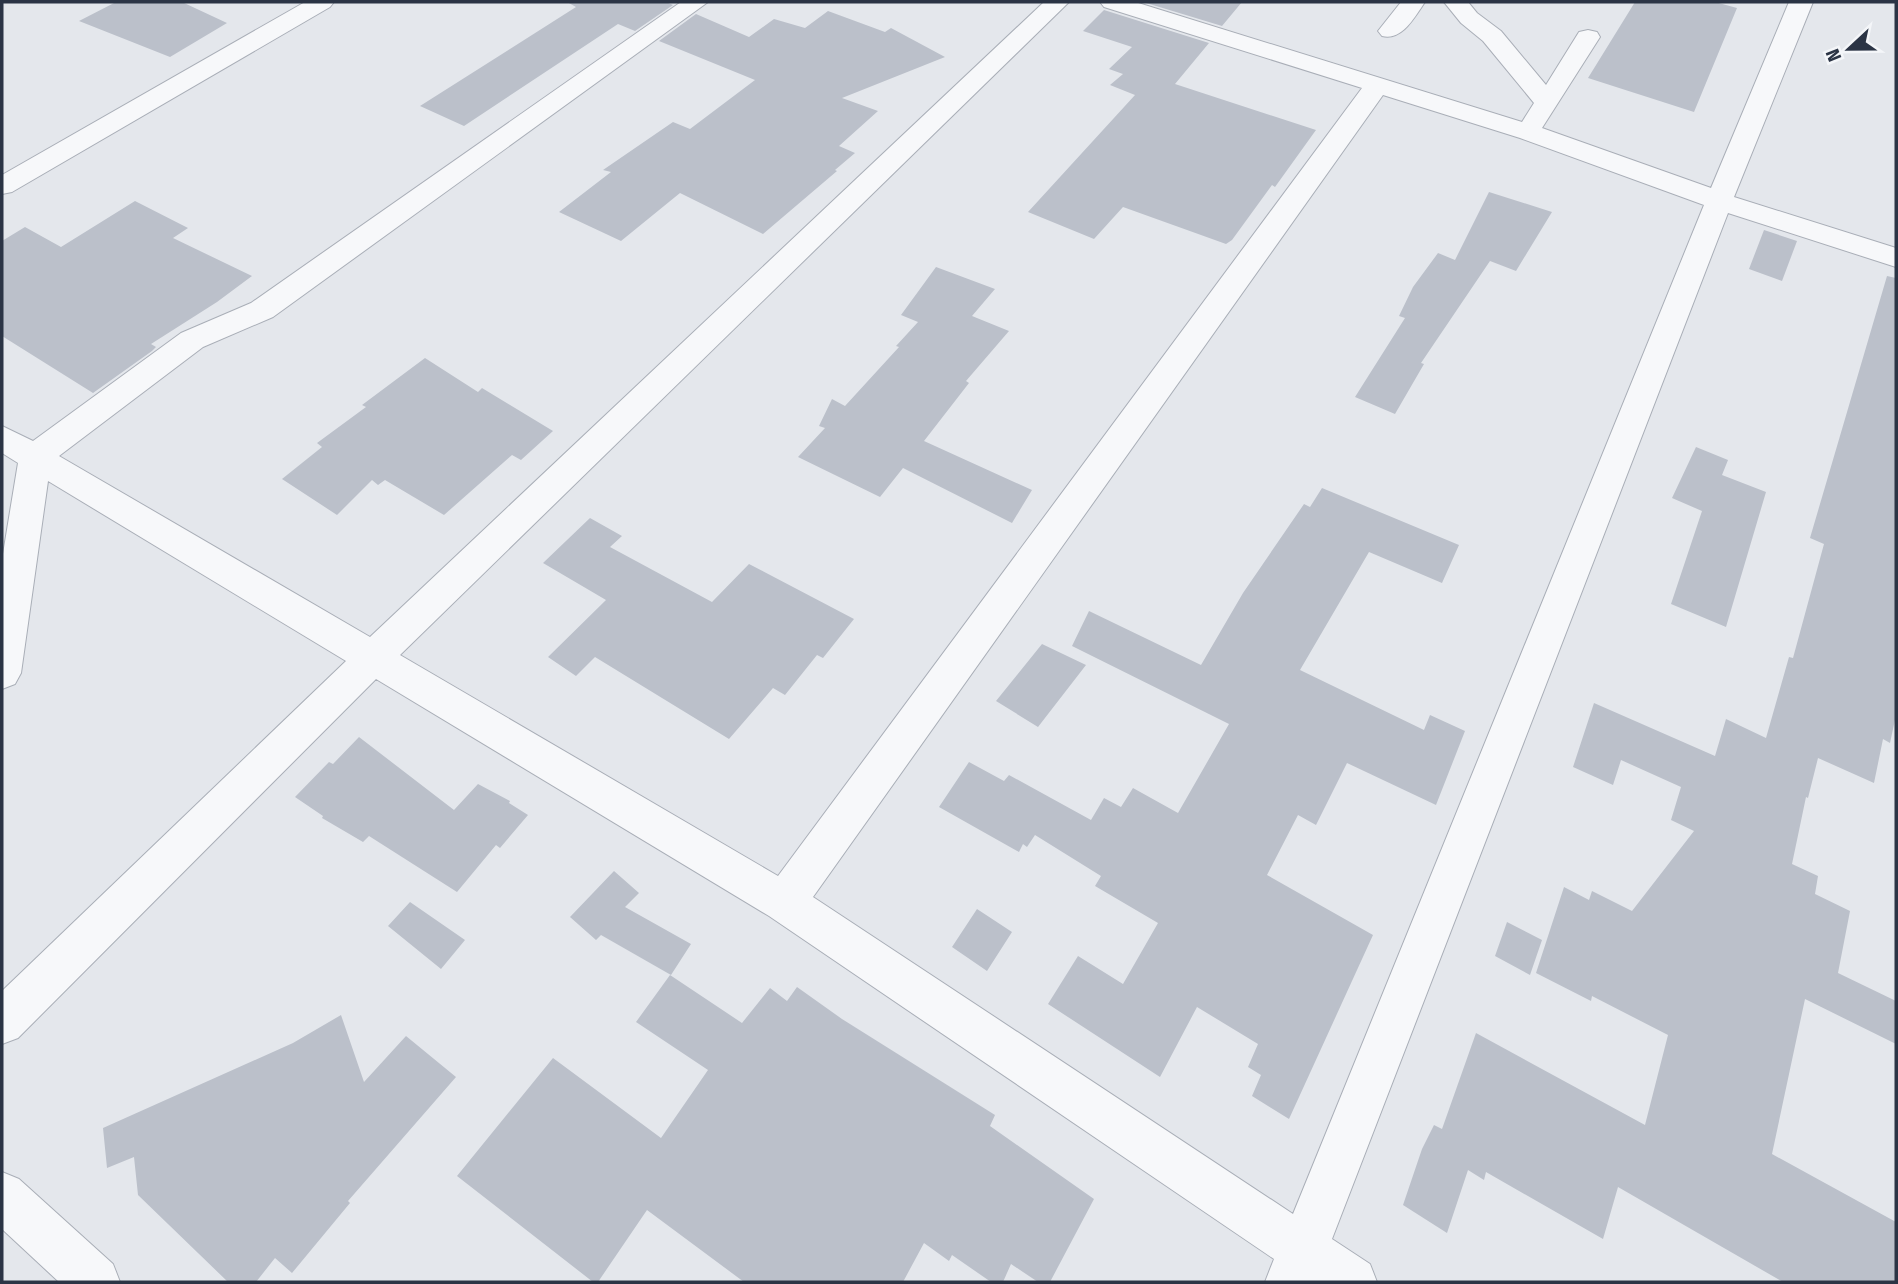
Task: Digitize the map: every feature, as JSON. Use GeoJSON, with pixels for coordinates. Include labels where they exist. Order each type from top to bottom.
{"type":"FeatureCollection","features":[{"type":"Feature","properties":{"kind":"street"},"geometry":{"type":"LineString","coordinates":[[2,186],[322,2]]}},
{"type":"Feature","properties":{"kind":"street"},"geometry":{"type":"LineString","coordinates":[[18,447],[192,340],[262,310],[696,2]]}},
{"type":"Feature","properties":{"kind":"street"},"geometry":{"type":"LineString","coordinates":[[2,1022],[372,659],[1057,2]]}},
{"type":"Feature","properties":{"kind":"street"},"geometry":{"type":"LineString","coordinates":[[1112,2],[1529,132],[1719,201],[1896,258]]}},
{"type":"Feature","properties":{"kind":"street"},"geometry":{"type":"LineString","coordinates":[[1390,31],[1413,2]]}},
{"type":"Feature","properties":{"kind":"street"},"geometry":{"type":"LineString","coordinates":[[1456,2],[1469,18],[1492,36],[1547,103]]}},
{"type":"Feature","properties":{"kind":"street"},"geometry":{"type":"LineString","coordinates":[[1297,1267],[1719,201],[1801,2]]}},
{"type":"Feature","properties":{"kind":"street"},"geometry":{"type":"LineString","coordinates":[[1529,132],[1588,37]]}},
{"type":"Feature","properties":{"kind":"street"},"geometry":{"type":"LineString","coordinates":[[784,902],[1378,84]]}},
{"type":"Feature","properties":{"kind":"street"},"geometry":{"type":"LineString","coordinates":[[18,447],[784,902],[1297,1267],[1352,1282]]}},
{"type":"Feature","properties":{"kind":"street"},"geometry":{"type":"LineString","coordinates":[[2,673],[18,447]]}},
{"type":"Feature","properties":{"kind":"street"},"geometry":{"type":"LineString","coordinates":[[2,1196],[95,1282]]}},
{"type":"Feature","properties":{"kind":"building"},"geometry":{"type":"Polygon","coordinates":[[[116,2],[182,2],[227,23],[170,57],[79,21],[116,2]]]}},
{"type":"Feature","properties":{"kind":"building"},"geometry":{"type":"Polygon","coordinates":[[[567,2],[666,2],[673,5],[635,31],[618,24],[464,126],[420,106],[576,7],[567,2]]]}},
{"type":"Feature","properties":{"kind":"building"},"geometry":{"type":"Polygon","coordinates":[[[1143,2],[1242,2],[1222,26],[1143,2]]]}},
{"type":"Feature","properties":{"kind":"building"},"geometry":{"type":"Polygon","coordinates":[[[1635,2],[1715,2],[1737,8],[1694,112],[1588,78],[1635,2]]]}},
{"type":"Feature","properties":{"kind":"building"},"geometry":{"type":"Polygon","coordinates":[[[1104,10],[1209,43],[1175,84],[1316,130],[1275,187],[1272,185],[1232,240],[1226,244],[1123,207],[1094,239],[1028,212],[1135,95],[1110,85],[1123,74],[1109,69],[1132,47],[1083,31],[1104,10]]]}},
{"type":"Feature","properties":{"kind":"building"},"geometry":{"type":"Polygon","coordinates":[[[828,11],[885,32],[891,28],[945,57],[842,98],[878,111],[839,146],[855,153],[763,234],[680,193],[621,241],[559,212],[611,172],[603,170],[673,122],[690,129],[755,80],[659,41],[696,14],[749,37],[774,19],[805,28],[828,11]]]}},
{"type":"Feature","properties":{"kind":"building"},"geometry":{"type":"Polygon","coordinates":[[[1489,192],[1552,212],[1516,271],[1490,261],[1421,363],[1424,364],[1395,414],[1355,397],[1405,318],[1399,316],[1413,287],[1438,253],[1455,260],[1489,192]]]}},
{"type":"Feature","properties":{"kind":"building"},"geometry":{"type":"Polygon","coordinates":[[[135,201],[188,228],[173,238],[252,276],[151,344],[156,347],[152,351],[93,393],[2,336],[2,241],[25,227],[61,247],[135,201]]]}},
{"type":"Feature","properties":{"kind":"building"},"geometry":{"type":"Polygon","coordinates":[[[1764,230],[1797,241],[1782,281],[1749,269],[1764,230]]]}},
{"type":"Feature","properties":{"kind":"building"},"geometry":{"type":"Polygon","coordinates":[[[936,267],[995,289],[972,316],[1009,331],[966,381],[969,383],[924,441],[1032,490],[1012,523],[903,468],[880,497],[798,457],[825,428],[819,426],[832,399],[845,406],[918,322],[901,315],[936,267]]]}},
{"type":"Feature","properties":{"kind":"building"},"geometry":{"type":"Polygon","coordinates":[[[1887,276],[1896,278],[1896,715],[1890,743],[1883,739],[1874,783],[1818,758],[1808,798],[1806,797],[1792,864],[1818,876],[1815,894],[1850,911],[1838,973],[1896,1001],[1896,1044],[1805,999],[1772,1154],[1896,1222],[1896,1282],[1783,1282],[1618,1187],[1603,1239],[1486,1172],[1484,1180],[1468,1170],[1447,1233],[1403,1205],[1422,1149],[1434,1125],[1442,1129],[1476,1033],[1645,1125],[1668,1035],[1592,996],[1591,1001],[1536,973],[1564,887],[1589,900],[1592,891],[1632,911],[1694,831],[1671,820],[1681,787],[1621,760],[1613,785],[1573,767],[1594,703],[1715,756],[1726,719],[1766,738],[1789,657],[1793,658],[1824,544],[1810,538],[1887,276]]]}},
{"type":"Feature","properties":{"kind":"building"},"geometry":{"type":"Polygon","coordinates":[[[425,358],[478,392],[482,388],[553,431],[521,460],[512,455],[444,515],[385,480],[378,485],[372,480],[337,515],[282,479],[322,447],[317,443],[425,358]]]}},
{"type":"Feature","properties":{"kind":"building"},"geometry":{"type":"Polygon","coordinates":[[[1696,447],[1728,460],[1722,475],[1766,492],[1726,627],[1671,604],[1702,511],[1672,498],[1696,447]]]}},
{"type":"Feature","properties":{"kind":"building"},"geometry":{"type":"Polygon","coordinates":[[[1322,488],[1459,545],[1442,583],[1369,552],[1300,670],[1424,730],[1430,715],[1465,731],[1436,805],[1347,763],[1316,825],[1298,815],[1267,875],[1373,935],[1289,1119],[1252,1096],[1261,1075],[1248,1067],[1258,1044],[1197,1007],[1160,1077],[1048,1004],[1078,956],[1123,984],[1158,923],[1095,886],[1101,876],[1035,835],[1027,847],[1023,844],[1019,852],[939,807],[969,762],[1004,781],[1009,775],[1091,820],[1104,798],[1121,807],[1133,788],[1178,813],[1229,724],[1072,646],[1089,611],[1201,665],[1243,593],[1304,504],[1310,507],[1322,488]]]}},
{"type":"Feature","properties":{"kind":"building"},"geometry":{"type":"Polygon","coordinates":[[[590,518],[622,536],[610,547],[712,602],[749,564],[854,619],[823,658],[817,655],[785,695],[773,688],[729,739],[595,657],[576,676],[548,657],[606,600],[543,563],[590,518]]]}},
{"type":"Feature","properties":{"kind":"building"},"geometry":{"type":"Polygon","coordinates":[[[1042,644],[1086,665],[1038,727],[996,701],[1042,644]]]}},
{"type":"Feature","properties":{"kind":"building"},"geometry":{"type":"Polygon","coordinates":[[[359,737],[454,810],[478,784],[510,801],[509,803],[528,815],[500,848],[496,845],[457,892],[369,836],[363,842],[322,818],[323,816],[295,797],[329,762],[333,764],[359,737]]]}},
{"type":"Feature","properties":{"kind":"building"},"geometry":{"type":"Polygon","coordinates":[[[614,871],[639,893],[625,907],[691,944],[671,975],[601,935],[596,940],[570,917],[614,871]]]}},
{"type":"Feature","properties":{"kind":"building"},"geometry":{"type":"Polygon","coordinates":[[[410,902],[465,940],[441,969],[388,926],[410,902]]]}},
{"type":"Feature","properties":{"kind":"building"},"geometry":{"type":"Polygon","coordinates":[[[977,909],[1012,932],[987,971],[952,947],[977,909]]]}},
{"type":"Feature","properties":{"kind":"building"},"geometry":{"type":"Polygon","coordinates":[[[1507,922],[1542,940],[1530,975],[1495,956],[1507,922]]]}},
{"type":"Feature","properties":{"kind":"building"},"geometry":{"type":"Polygon","coordinates":[[[670,975],[742,1023],[770,988],[787,1001],[797,987],[842,1019],[995,1115],[990,1126],[1094,1199],[1050,1282],[1038,1282],[1011,1264],[1003,1282],[991,1282],[952,1255],[949,1261],[924,1243],[903,1282],[744,1282],[647,1210],[598,1282],[593,1282],[457,1176],[553,1058],[661,1138],[708,1070],[636,1022],[670,975]]]}},
{"type":"Feature","properties":{"kind":"building"},"geometry":{"type":"Polygon","coordinates":[[[341,1015],[364,1082],[406,1036],[456,1077],[348,1201],[350,1203],[292,1273],[275,1258],[256,1282],[228,1282],[138,1195],[134,1157],[107,1168],[103,1128],[293,1043],[341,1015]]]}}]}
